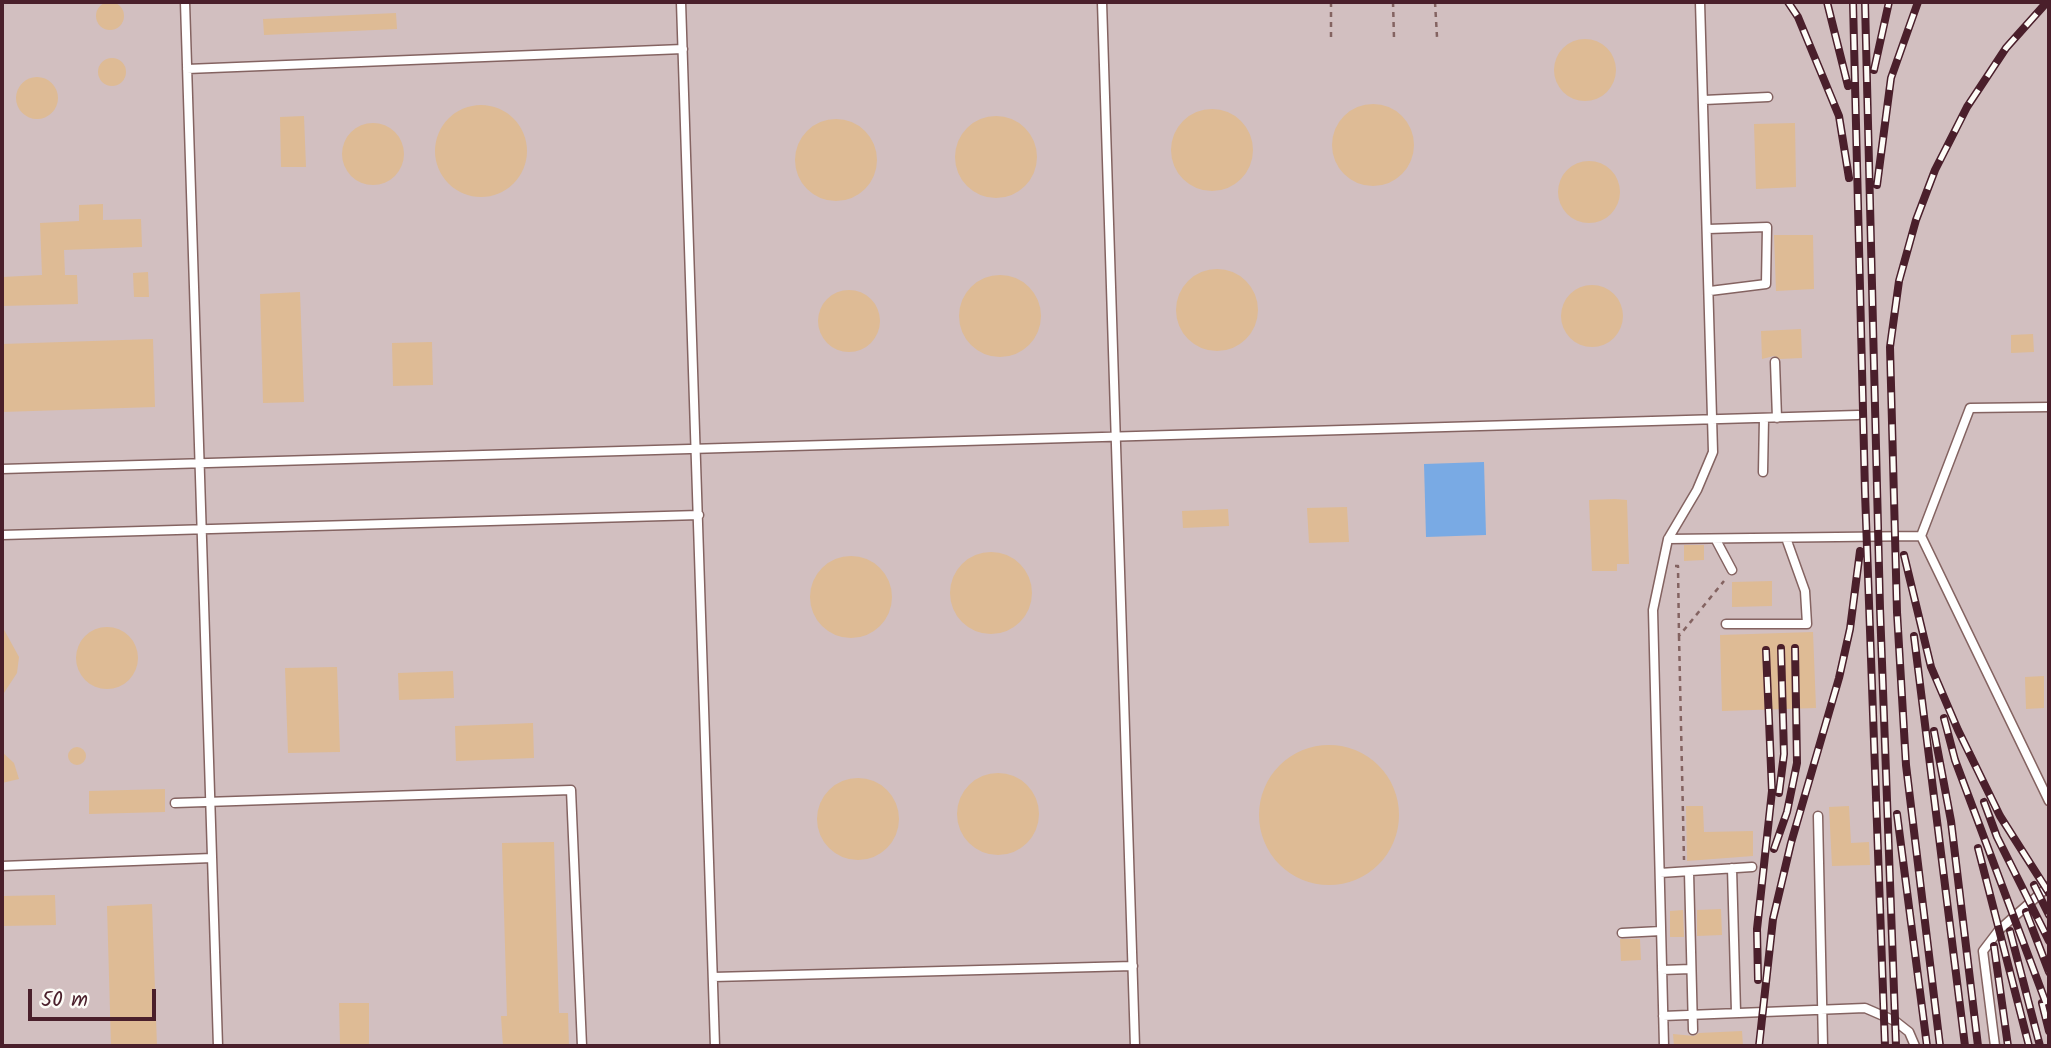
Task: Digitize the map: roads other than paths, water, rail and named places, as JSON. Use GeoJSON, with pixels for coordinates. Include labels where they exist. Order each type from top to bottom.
{"type":"FeatureCollection","features":[{"type":"Feature","properties":{"kind":"lane"},"geometry":{"type":"LineString","coordinates":[[185,2],[218,1046]]}},
{"type":"Feature","properties":{"kind":"lane"},"geometry":{"type":"LineString","coordinates":[[681,2],[715,1046]]}},
{"type":"Feature","properties":{"kind":"lane"},"geometry":{"type":"LineString","coordinates":[[1102,2],[1135,1046]]}},
{"type":"Feature","properties":{"kind":"lane"},"geometry":{"type":"LineString","coordinates":[[1664,1046],[1653,610],[1668,538],[1697,490],[1713,452],[1700,2]]}},
{"type":"Feature","properties":{"kind":"lane"},"geometry":{"type":"LineString","coordinates":[[187,69],[682,49]]}},
{"type":"Feature","properties":{"kind":"lane"},"geometry":{"type":"LineString","coordinates":[[1704,100],[1768,97]]}},
{"type":"Feature","properties":{"kind":"lane"},"geometry":{"type":"LineString","coordinates":[[1708,229],[1766,227],[1766,284],[1710,291]]}},
{"type":"Feature","properties":{"kind":"lane"},"geometry":{"type":"LineString","coordinates":[[1775,362],[1776,418]]}},
{"type":"Feature","properties":{"kind":"lane"},"geometry":{"type":"LineString","coordinates":[[2049,407],[1970,408],[1921,536],[2049,801]]}},
{"type":"Feature","properties":{"kind":"lane"},"geometry":{"type":"LineString","coordinates":[[2,469],[697,451],[1858,415]]}},
{"type":"Feature","properties":{"kind":"lane"},"geometry":{"type":"LineString","coordinates":[[1763,472],[1764,418]]}},
{"type":"Feature","properties":{"kind":"lane"},"geometry":{"type":"LineString","coordinates":[[2,535],[699,515]]}},
{"type":"Feature","properties":{"kind":"lane"},"geometry":{"type":"LineString","coordinates":[[1668,538],[1716,540],[1921,536]]}},
{"type":"Feature","properties":{"kind":"lane"},"geometry":{"type":"LineString","coordinates":[[1726,624],[1807,624],[1805,591],[1786,538]]}},
{"type":"Feature","properties":{"kind":"lane"},"geometry":{"type":"LineString","coordinates":[[1716,540],[1732,570]]}},
{"type":"Feature","properties":{"kind":"lane"},"geometry":{"type":"LineString","coordinates":[[175,803],[571,790],[582,1046]]}},
{"type":"Feature","properties":{"kind":"lane"},"geometry":{"type":"LineString","coordinates":[[1818,816],[1823,1046]]}},
{"type":"Feature","properties":{"kind":"lane"},"geometry":{"type":"LineString","coordinates":[[2,866],[212,858]]}},
{"type":"Feature","properties":{"kind":"lane"},"geometry":{"type":"LineString","coordinates":[[1660,873],[1752,867]]}},
{"type":"Feature","properties":{"kind":"lane"},"geometry":{"type":"LineString","coordinates":[[1732,868],[1736,1012]]}},
{"type":"Feature","properties":{"kind":"lane"},"geometry":{"type":"LineString","coordinates":[[1686,872],[1693,1030]]}},
{"type":"Feature","properties":{"kind":"lane"},"geometry":{"type":"LineString","coordinates":[[1995,1046],[1983,951],[1999,930],[2049,886]]}},
{"type":"Feature","properties":{"kind":"lane"},"geometry":{"type":"LineString","coordinates":[[1622,933],[1661,931]]}},
{"type":"Feature","properties":{"kind":"lane"},"geometry":{"type":"LineString","coordinates":[[713,977],[1133,966]]}},
{"type":"Feature","properties":{"kind":"lane"},"geometry":{"type":"LineString","coordinates":[[1662,970],[1691,969]]}},
{"type":"Feature","properties":{"kind":"lane"},"geometry":{"type":"LineString","coordinates":[[1663,1016],[1865,1008],[1884,1014],[1909,1032],[1915,1046]]}},
{"type":"Feature","properties":{"kind":"water"},"geometry":{"type":"Polygon","coordinates":[[[1484,462],[1486,535],[1426,537],[1424,464],[1484,462]]]}},
{"type":"Feature","properties":{"kind":"railway"},"geometry":{"type":"LineString","coordinates":[[1788,2],[1798,17],[1839,116],[1849,178]]}},
{"type":"Feature","properties":{"kind":"railway"},"geometry":{"type":"LineString","coordinates":[[1827,2],[1848,86]]}},
{"type":"Feature","properties":{"kind":"railway"},"geometry":{"type":"LineString","coordinates":[[1853,2],[1865,492],[1885,1046]]}},
{"type":"Feature","properties":{"kind":"railway"},"geometry":{"type":"LineString","coordinates":[[1865,2],[1880,608],[1896,1046]]}},
{"type":"Feature","properties":{"kind":"railway"},"geometry":{"type":"LineString","coordinates":[[1874,70],[1889,2]]}},
{"type":"Feature","properties":{"kind":"railway"},"geometry":{"type":"LineString","coordinates":[[1877,185],[1891,78],[1918,2]]}},
{"type":"Feature","properties":{"kind":"railway"},"geometry":{"type":"LineString","coordinates":[[1940,1046],[1906,765],[1897,612],[1890,347],[1899,281],[1916,220],[1935,170],[1967,107],[2006,48],[2047,2]]}},
{"type":"Feature","properties":{"kind":"railway"},"geometry":{"type":"LineString","coordinates":[[1759,1046],[1773,919],[1791,843],[1839,678],[1850,629],[1860,551]]}},
{"type":"Feature","properties":{"kind":"railway"},"geometry":{"type":"LineString","coordinates":[[1904,555],[1931,667],[1958,730],[2000,816],[2049,893]]}},
{"type":"Feature","properties":{"kind":"railway"},"geometry":{"type":"LineString","coordinates":[[1914,636],[1965,1046]]}},
{"type":"Feature","properties":{"kind":"railway"},"geometry":{"type":"LineString","coordinates":[[1779,793],[1784,754],[1781,648]]}},
{"type":"Feature","properties":{"kind":"railway"},"geometry":{"type":"LineString","coordinates":[[1774,849],[1787,812],[1797,763],[1795,648]]}},
{"type":"Feature","properties":{"kind":"railway"},"geometry":{"type":"LineString","coordinates":[[1758,980],[1757,929],[1772,791],[1766,650]]}},
{"type":"Feature","properties":{"kind":"railway"},"geometry":{"type":"LineString","coordinates":[[1944,718],[1955,760],[2049,1011]]}},
{"type":"Feature","properties":{"kind":"railway"},"geometry":{"type":"LineString","coordinates":[[1934,731],[1951,821],[1978,1046]]}},
{"type":"Feature","properties":{"kind":"railway"},"geometry":{"type":"LineString","coordinates":[[1984,802],[1997,837],[2049,941]]}},
{"type":"Feature","properties":{"kind":"railway"},"geometry":{"type":"LineString","coordinates":[[1897,814],[1927,1046]]}},
{"type":"Feature","properties":{"kind":"railway"},"geometry":{"type":"LineString","coordinates":[[1978,848],[2029,1046]]}},
{"type":"Feature","properties":{"kind":"railway"},"geometry":{"type":"LineString","coordinates":[[2034,885],[2049,915]]}},
{"type":"Feature","properties":{"kind":"railway"},"geometry":{"type":"LineString","coordinates":[[2026,912],[2049,972]]}},
{"type":"Feature","properties":{"kind":"railway"},"geometry":{"type":"LineString","coordinates":[[2010,931],[2040,1046]]}},
{"type":"Feature","properties":{"kind":"railway"},"geometry":{"type":"LineString","coordinates":[[1994,946],[2008,1046]]}},
{"type":"Feature","properties":{"kind":"railway"},"geometry":{"type":"LineString","coordinates":[[2042,1003],[2049,1031]]}}]}
